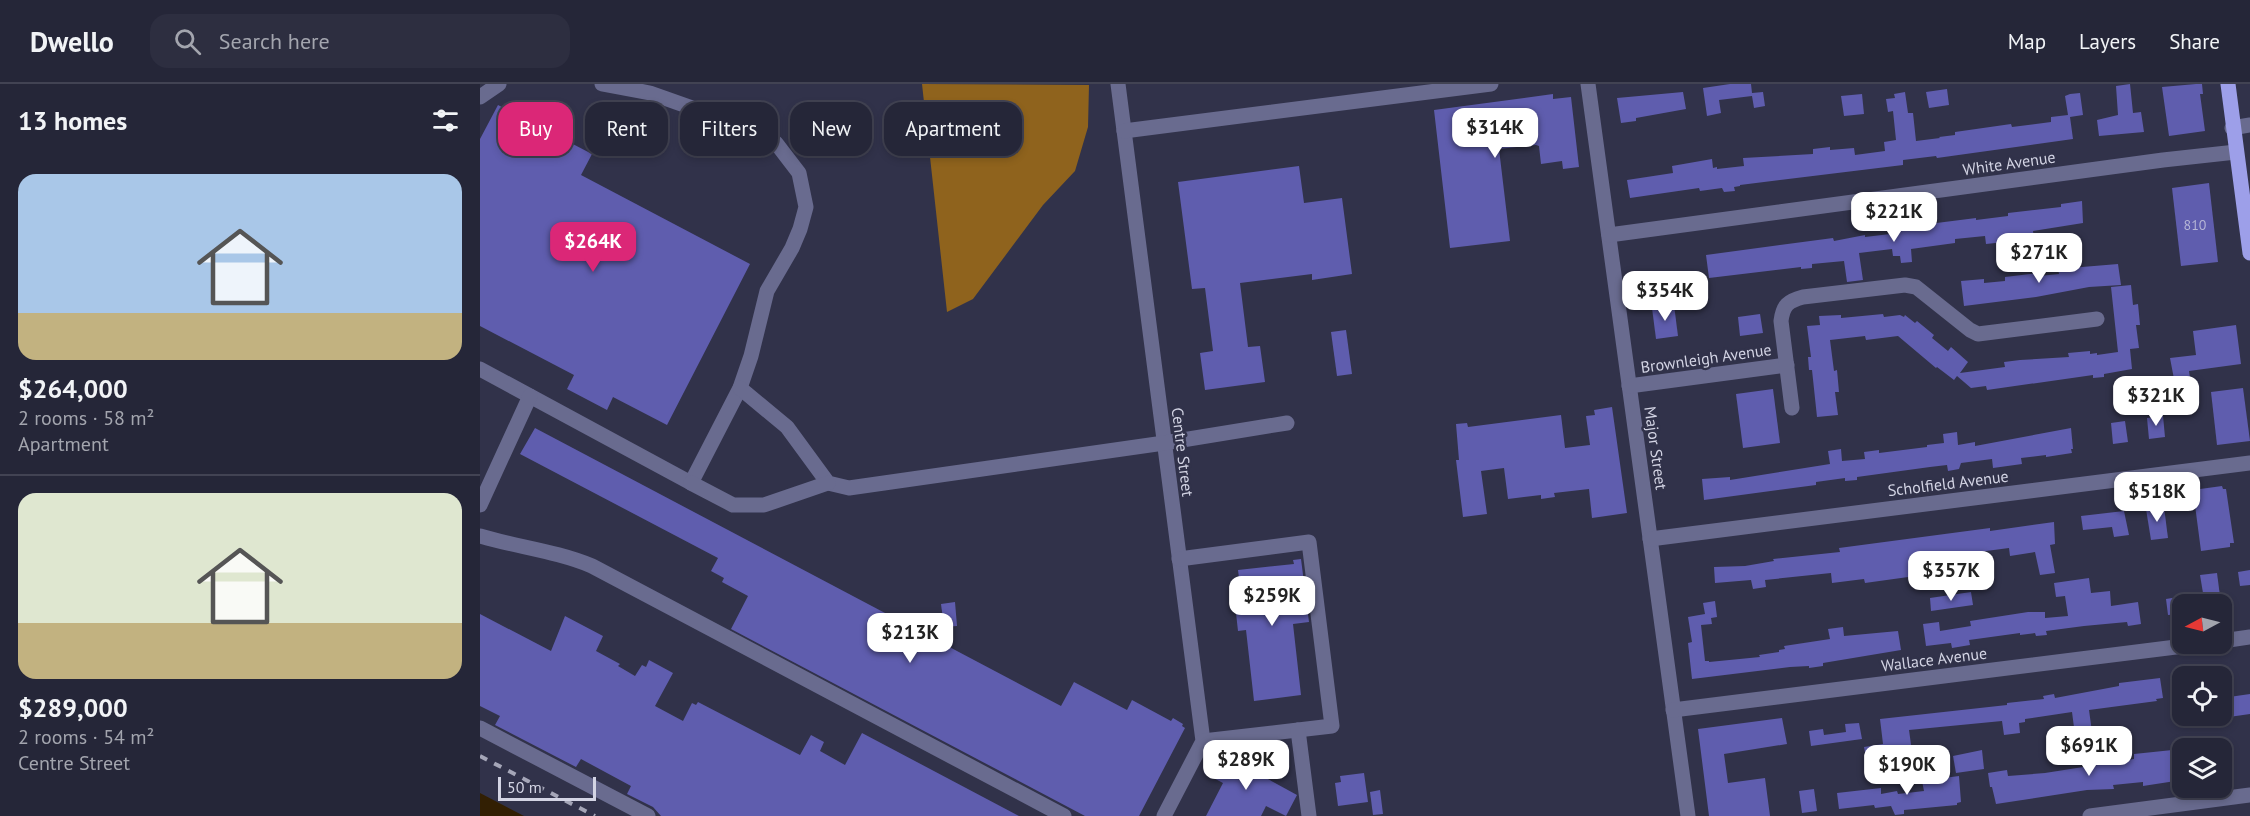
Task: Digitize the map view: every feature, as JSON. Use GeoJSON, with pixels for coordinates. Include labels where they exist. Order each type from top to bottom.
{"type":"FeatureCollection","features":[{"type":"Feature","properties":{"kind":"main road"},"geometry":{"type":"LineString","coordinates":[[2228,84],[2235,152],[2250,253]]}},
{"type":"Feature","properties":{"kind":"street"},"geometry":{"type":"LineString","coordinates":[[480,97],[499,84]]}},
{"type":"Feature","properties":{"kind":"street"},"geometry":{"type":"LineString","coordinates":[[602,84],[651,93],[732,122],[776,143],[799,173],[806,207],[800,229],[792,248],[767,291],[751,356],[740,388],[690,483]]}},
{"type":"Feature","properties":{"kind":"street","name":"Centre Street"},"geometry":{"type":"LineString","coordinates":[[1118,84],[1179,559],[1200,747]]}},
{"type":"Feature","properties":{"kind":"street"},"geometry":{"type":"LineString","coordinates":[[1124,131],[1491,84]]}},
{"type":"Feature","properties":{"kind":"street","name":"Major Street"},"geometry":{"type":"LineString","coordinates":[[1588,84],[1688,816]]}},
{"type":"Feature","properties":{"kind":"street"},"geometry":{"type":"LineString","coordinates":[[2232,128],[2250,125]]}},
{"type":"Feature","properties":{"kind":"street","name":"White Avenue"},"geometry":{"type":"LineString","coordinates":[[1609,235],[2235,152]]}},
{"type":"Feature","properties":{"kind":"street"},"geometry":{"type":"LineString","coordinates":[[1792,408],[1781,321],[1782,309],[1790,301],[1803,297],[1894,285],[1916,287],[1978,334],[2097,319]]}},
{"type":"Feature","properties":{"kind":"street","name":"Brownleigh Avenue"},"geometry":{"type":"LineString","coordinates":[[1629,386],[1787,365]]}},
{"type":"Feature","properties":{"kind":"street"},"geometry":{"type":"LineString","coordinates":[[480,369],[733,505],[764,505],[828,483],[849,488],[1287,423]]}},
{"type":"Feature","properties":{"kind":"street"},"geometry":{"type":"LineString","coordinates":[[740,388],[787,427],[828,483]]}},
{"type":"Feature","properties":{"kind":"street"},"geometry":{"type":"LineString","coordinates":[[480,505],[530,396]]}},
{"type":"Feature","properties":{"kind":"street","name":"Scholfield Avenue"},"geometry":{"type":"LineString","coordinates":[[1650,539],[2250,463]]}},
{"type":"Feature","properties":{"kind":"street"},"geometry":{"type":"LineString","coordinates":[[480,536],[557,553],[592,566],[1064,816]]}},
{"type":"Feature","properties":{"kind":"street"},"geometry":{"type":"LineString","coordinates":[[1164,816],[1200,747],[1332,726],[1309,542],[1179,559]]}},
{"type":"Feature","properties":{"kind":"street"},"geometry":{"type":"LineString","coordinates":[[2232,640],[2250,637]]}},
{"type":"Feature","properties":{"kind":"street","name":"Wallace Avenue"},"geometry":{"type":"LineString","coordinates":[[1673,710],[2172,648]]}},
{"type":"Feature","properties":{"kind":"street"},"geometry":{"type":"LineString","coordinates":[[480,728],[648,816]]}},
{"type":"Feature","properties":{"kind":"street"},"geometry":{"type":"LineString","coordinates":[[1298,730],[1309,816]]}},
{"type":"Feature","properties":{"kind":"street"},"geometry":{"type":"LineString","coordinates":[[2090,816],[2130,813],[2250,795]]}},
{"type":"Feature","properties":{"kind":"shaded area"},"geometry":{"type":"Polygon","coordinates":[[[922,84],[1089,85],[1088,127],[1075,171],[1043,205],[973,299],[947,312],[930,156],[1022,156],[1022,102],[924,102],[922,84]]]}},
{"type":"Feature","properties":{"kind":"shaded area"},"geometry":{"type":"Polygon","coordinates":[[[480,793],[524,816],[480,816],[480,793]]]}},
{"type":"Feature","properties":{"kind":"building"},"geometry":{"type":"Polygon","coordinates":[[[1751,84],[1752,93],[1763,92],[1765,106],[1754,108],[1752,96],[1719,100],[1721,113],[1707,116],[1703,88],[1751,84]]]}},
{"type":"Feature","properties":{"kind":"building"},"geometry":{"type":"Polygon","coordinates":[[[2130,84],[2133,113],[2141,112],[2144,132],[2099,136],[2097,120],[2118,115],[2116,86],[2130,84]]]}},
{"type":"Feature","properties":{"kind":"building"},"geometry":{"type":"Polygon","coordinates":[[[2202,84],[2203,94],[2200,94],[2205,131],[2169,136],[2162,87],[2202,84]]]}},
{"type":"Feature","properties":{"kind":"building"},"geometry":{"type":"Polygon","coordinates":[[[1947,89],[1949,105],[1929,108],[1926,92],[1947,89]]]}},
{"type":"Feature","properties":{"kind":"building"},"geometry":{"type":"Polygon","coordinates":[[[1683,92],[1686,109],[1621,123],[1617,98],[1683,92]]]}},
{"type":"Feature","properties":{"kind":"building"},"geometry":{"type":"Polygon","coordinates":[[[1905,92],[1908,113],[1913,113],[1916,141],[1955,135],[1955,132],[2011,124],[2012,127],[2051,122],[2051,117],[2068,115],[2065,96],[2070,94],[2080,93],[2083,115],[2070,117],[2073,139],[1937,158],[1936,156],[1903,160],[1903,165],[1740,185],[1734,187],[1735,191],[1724,192],[1722,188],[1700,191],[1699,188],[1630,198],[1627,180],[1673,173],[1672,166],[1712,159],[1713,168],[1717,167],[1717,169],[1744,166],[1743,158],[1813,154],[1813,149],[1830,147],[1830,150],[1854,148],[1855,155],[1885,151],[1884,142],[1896,140],[1893,111],[1888,112],[1886,99],[1895,98],[1894,94],[1905,92]]]}},
{"type":"Feature","properties":{"kind":"building"},"geometry":{"type":"Polygon","coordinates":[[[1553,94],[1553,99],[1571,97],[1579,167],[1563,169],[1562,161],[1541,164],[1539,146],[1536,145],[1499,149],[1510,241],[1450,248],[1434,110],[1553,94]]]}},
{"type":"Feature","properties":{"kind":"building"},"geometry":{"type":"Polygon","coordinates":[[[1862,94],[1864,114],[1844,116],[1841,96],[1862,94]]]}},
{"type":"Feature","properties":{"kind":"building"},"geometry":{"type":"Polygon","coordinates":[[[498,105],[498,156],[573,156],[573,144],[585,150],[585,156],[591,156],[581,175],[750,264],[667,425],[613,397],[607,410],[567,389],[574,375],[480,326],[480,139],[498,105]]]}},
{"type":"Feature","properties":{"kind":"building"},"geometry":{"type":"Polygon","coordinates":[[[1299,166],[1304,203],[1342,198],[1352,274],[1312,280],[1312,274],[1240,283],[1248,347],[1260,346],[1265,382],[1205,390],[1200,353],[1213,351],[1205,288],[1192,289],[1178,182],[1299,166]]]}},
{"type":"Feature","properties":{"kind":"building"},"geometry":{"type":"Polygon","coordinates":[[[2209,183],[2218,262],[2181,266],[2172,188],[2209,183]]]}},
{"type":"Feature","properties":{"kind":"building"},"geometry":{"type":"Polygon","coordinates":[[[2082,201],[2083,223],[2033,231],[2036,252],[2025,254],[2023,240],[1986,244],[1985,236],[1955,239],[1955,243],[1911,249],[1912,262],[1901,263],[1900,256],[1893,256],[1892,249],[1859,253],[1863,280],[1847,282],[1844,261],[1812,264],[1812,268],[1801,269],[1801,267],[1709,278],[1706,255],[1833,238],[1834,241],[1865,235],[1865,237],[1890,234],[1889,229],[2008,216],[2008,213],[2061,207],[2061,204],[2082,201]]]}},
{"type":"Feature","properties":{"kind":"building"},"geometry":{"type":"Polygon","coordinates":[[[2118,264],[2121,285],[2089,287],[2036,297],[1964,306],[1961,281],[1984,279],[1984,283],[2005,281],[2005,277],[2038,273],[2039,276],[2059,274],[2058,269],[2118,264]]]}},
{"type":"Feature","properties":{"kind":"building"},"geometry":{"type":"Polygon","coordinates":[[[2131,285],[2133,305],[2138,304],[2140,325],[2136,325],[2139,348],[2130,349],[2132,369],[2104,374],[2104,377],[2093,378],[2093,375],[1987,390],[1986,386],[1971,388],[1957,376],[1954,380],[1898,336],[1866,340],[1865,336],[1830,340],[1834,371],[1837,370],[1839,392],[1835,392],[1838,415],[1817,417],[1812,370],[1809,370],[1808,357],[1811,357],[1807,326],[1820,325],[1819,316],[1841,315],[1841,318],[1883,314],[1884,317],[1900,315],[1904,317],[1905,315],[1915,323],[1917,321],[1934,335],[1932,338],[1948,351],[1951,347],[1968,362],[1960,373],[2005,367],[2004,362],[2069,357],[2068,353],[2090,351],[2090,354],[2097,353],[2097,355],[2118,352],[2111,287],[2131,285]]]}},
{"type":"Feature","properties":{"kind":"building"},"geometry":{"type":"Polygon","coordinates":[[[1674,305],[1678,336],[1656,339],[1652,308],[1674,305]]]}},
{"type":"Feature","properties":{"kind":"building"},"geometry":{"type":"Polygon","coordinates":[[[1760,314],[1763,333],[1740,336],[1738,317],[1760,314]]]}},
{"type":"Feature","properties":{"kind":"building"},"geometry":{"type":"Polygon","coordinates":[[[2236,325],[2241,364],[2189,371],[2190,378],[2174,379],[2170,358],[2196,355],[2193,331],[2236,325]]]}},
{"type":"Feature","properties":{"kind":"building"},"geometry":{"type":"Polygon","coordinates":[[[1346,330],[1352,374],[1337,376],[1331,332],[1346,330]]]}},
{"type":"Feature","properties":{"kind":"building"},"geometry":{"type":"Polygon","coordinates":[[[2243,388],[2250,441],[2217,445],[2211,392],[2243,388]]]}},
{"type":"Feature","properties":{"kind":"building"},"geometry":{"type":"Polygon","coordinates":[[[1773,389],[1780,443],[1743,448],[1736,394],[1773,389]]]}},
{"type":"Feature","properties":{"kind":"building"},"geometry":{"type":"Polygon","coordinates":[[[1612,407],[1627,513],[1592,518],[1589,489],[1554,493],[1555,497],[1541,499],[1541,495],[1508,499],[1504,468],[1481,471],[1487,514],[1463,517],[1456,460],[1459,460],[1456,424],[1467,423],[1468,427],[1561,415],[1565,448],[1590,445],[1586,416],[1595,415],[1594,410],[1612,407]]]}},
{"type":"Feature","properties":{"kind":"building"},"geometry":{"type":"Polygon","coordinates":[[[2163,416],[2165,437],[2149,439],[2147,418],[2163,416]]]}},
{"type":"Feature","properties":{"kind":"building"},"geometry":{"type":"Polygon","coordinates":[[[2125,421],[2128,442],[2113,444],[2111,423],[2125,421]]]}},
{"type":"Feature","properties":{"kind":"building"},"geometry":{"type":"Polygon","coordinates":[[[535,428],[1061,706],[1074,682],[1127,710],[1132,700],[1171,721],[1173,718],[1183,724],[1185,728],[1139,816],[1085,816],[731,629],[748,596],[722,582],[724,578],[711,571],[718,558],[520,454],[535,428]]]}},
{"type":"Feature","properties":{"kind":"building"},"geometry":{"type":"Polygon","coordinates":[[[2071,428],[2072,453],[2021,458],[2022,464],[1993,468],[1992,459],[1961,463],[1959,469],[1948,471],[1947,465],[1930,467],[1857,477],[1857,480],[1845,481],[1845,478],[1816,482],[1816,485],[1704,500],[1702,479],[1730,477],[1730,480],[1830,464],[1828,451],[1841,449],[1842,461],[1865,459],[1864,452],[1879,450],[1879,453],[1944,443],[1943,434],[1957,432],[1958,445],[1975,442],[1975,446],[2071,428]]]}},
{"type":"Feature","properties":{"kind":"building"},"geometry":{"type":"Polygon","coordinates":[[[2222,486],[2226,489],[2234,543],[2230,543],[2230,547],[2201,551],[2193,490],[2222,486]]]}},
{"type":"Feature","properties":{"kind":"building"},"geometry":{"type":"Polygon","coordinates":[[[2164,507],[2168,538],[2151,540],[2146,509],[2164,507]]]}},
{"type":"Feature","properties":{"kind":"building"},"geometry":{"type":"Polygon","coordinates":[[[2124,511],[2129,535],[2114,537],[2112,527],[2083,530],[2081,516],[2124,511]]]}},
{"type":"Feature","properties":{"kind":"building"},"geometry":{"type":"Polygon","coordinates":[[[2054,522],[2055,544],[2050,545],[2055,573],[2040,575],[2035,552],[2010,556],[2009,548],[1971,553],[1973,568],[1865,583],[1864,579],[1832,583],[1831,573],[1765,580],[1766,587],[1753,589],[1751,580],[1715,583],[1714,567],[1745,566],[1774,561],[1773,559],[1840,552],[1839,548],[2054,522]]]}},
{"type":"Feature","properties":{"kind":"building"},"geometry":{"type":"Polygon","coordinates":[[[1301,559],[1309,622],[1293,624],[1301,695],[1254,701],[1246,630],[1238,631],[1234,595],[1241,594],[1238,570],[1294,564],[1293,560],[1301,559]]]}},
{"type":"Feature","properties":{"kind":"building"},"geometry":{"type":"Polygon","coordinates":[[[2250,570],[2250,585],[2240,586],[2238,572],[2250,570]]]}},
{"type":"Feature","properties":{"kind":"building"},"geometry":{"type":"Polygon","coordinates":[[[2217,573],[2220,594],[2203,594],[2200,575],[2217,573]]]}},
{"type":"Feature","properties":{"kind":"building"},"geometry":{"type":"Polygon","coordinates":[[[2089,578],[2091,593],[2110,591],[2111,606],[2138,602],[2141,624],[2128,626],[2127,622],[2084,626],[2046,631],[2047,635],[2036,636],[2035,633],[2020,635],[2020,633],[1969,640],[1970,645],[1952,648],[1951,643],[1926,646],[1923,624],[1939,622],[1940,631],[1971,626],[1970,621],[2028,612],[2045,612],[2045,618],[2068,616],[2065,596],[2056,597],[2054,583],[2089,578]]]}},
{"type":"Feature","properties":{"kind":"building"},"geometry":{"type":"Polygon","coordinates":[[[1971,592],[1973,605],[1931,611],[1930,598],[1971,592]]]}},
{"type":"Feature","properties":{"kind":"building"},"geometry":{"type":"Polygon","coordinates":[[[2172,598],[2172,615],[2168,615],[2166,599],[2172,598]]]}},
{"type":"Feature","properties":{"kind":"building"},"geometry":{"type":"Polygon","coordinates":[[[1715,601],[1717,617],[1711,618],[1712,624],[1701,625],[1705,661],[1760,657],[1759,655],[1779,652],[1785,649],[1784,646],[1830,639],[1828,629],[1843,627],[1844,636],[1898,631],[1901,650],[1823,663],[1823,666],[1809,668],[1809,666],[1790,667],[1692,679],[1688,643],[1692,642],[1688,617],[1705,614],[1703,603],[1715,601]]]}},
{"type":"Feature","properties":{"kind":"building"},"geometry":{"type":"Polygon","coordinates":[[[955,602],[957,626],[944,627],[941,604],[955,602]]]}},
{"type":"Feature","properties":{"kind":"building"},"geometry":{"type":"Polygon","coordinates":[[[480,614],[551,651],[565,616],[603,636],[596,651],[620,664],[618,666],[635,676],[642,665],[646,667],[649,660],[673,673],[655,706],[683,721],[692,703],[696,705],[698,702],[800,755],[811,735],[824,742],[820,751],[845,765],[862,733],[1019,816],[661,816],[653,807],[627,794],[631,786],[581,759],[576,767],[495,725],[500,716],[480,706],[480,614]]]}},
{"type":"Feature","properties":{"kind":"building"},"geometry":{"type":"Polygon","coordinates":[[[2160,678],[2163,698],[2156,699],[2157,701],[2089,710],[2092,732],[2075,735],[2072,712],[2025,719],[2025,722],[2019,723],[2020,733],[2004,735],[2002,721],[1909,730],[1913,759],[1899,761],[1898,757],[1867,763],[1864,747],[1883,744],[1880,719],[2007,705],[2007,703],[2044,699],[2043,696],[2054,694],[2055,698],[2119,686],[2119,683],[2160,678]]]}},
{"type":"Feature","properties":{"kind":"building"},"geometry":{"type":"Polygon","coordinates":[[[2250,694],[2250,714],[2232,717],[2232,697],[2250,694]]]}},
{"type":"Feature","properties":{"kind":"building"},"geometry":{"type":"Polygon","coordinates":[[[1782,718],[1787,744],[1724,754],[1728,783],[1765,778],[1770,816],[1709,816],[1698,729],[1782,718]]]}},
{"type":"Feature","properties":{"kind":"building"},"geometry":{"type":"Polygon","coordinates":[[[1859,723],[1862,739],[1811,746],[1809,731],[1823,729],[1824,735],[1846,732],[1845,724],[1859,723]]]}},
{"type":"Feature","properties":{"kind":"building"},"geometry":{"type":"Polygon","coordinates":[[[1982,750],[1984,769],[1956,773],[1953,756],[1982,750]]]}},
{"type":"Feature","properties":{"kind":"building"},"geometry":{"type":"Polygon","coordinates":[[[2172,750],[2172,782],[2143,786],[2143,782],[2113,785],[2114,789],[2087,790],[1996,804],[1992,787],[1990,787],[1988,773],[2007,770],[2008,776],[2045,773],[2134,759],[2134,754],[2172,750]]]}},
{"type":"Feature","properties":{"kind":"building"},"geometry":{"type":"Polygon","coordinates":[[[1228,757],[1297,795],[1286,816],[1266,806],[1261,816],[1206,816],[1223,783],[1204,773],[1211,761],[1228,757]]]}},
{"type":"Feature","properties":{"kind":"building"},"geometry":{"type":"Polygon","coordinates":[[[1364,773],[1368,802],[1338,806],[1335,783],[1341,782],[1340,776],[1364,773]]]}},
{"type":"Feature","properties":{"kind":"building"},"geometry":{"type":"Polygon","coordinates":[[[1935,774],[1936,779],[1959,776],[1961,802],[1957,805],[1904,810],[1904,814],[1895,815],[1891,806],[1875,808],[1874,805],[1839,809],[1837,793],[1881,788],[1881,794],[1897,791],[1898,794],[1924,791],[1921,776],[1935,774]]]}},
{"type":"Feature","properties":{"kind":"building"},"geometry":{"type":"Polygon","coordinates":[[[1814,789],[1817,811],[1802,813],[1799,791],[1814,789]]]}},
{"type":"Feature","properties":{"kind":"building"},"geometry":{"type":"Polygon","coordinates":[[[1380,790],[1383,814],[1373,815],[1370,792],[1380,790]]]}},
{"type":"Feature","properties":{"kind":"railway"},"geometry":{"type":"LineString","coordinates":[[480,756],[595,816]]}}]}
